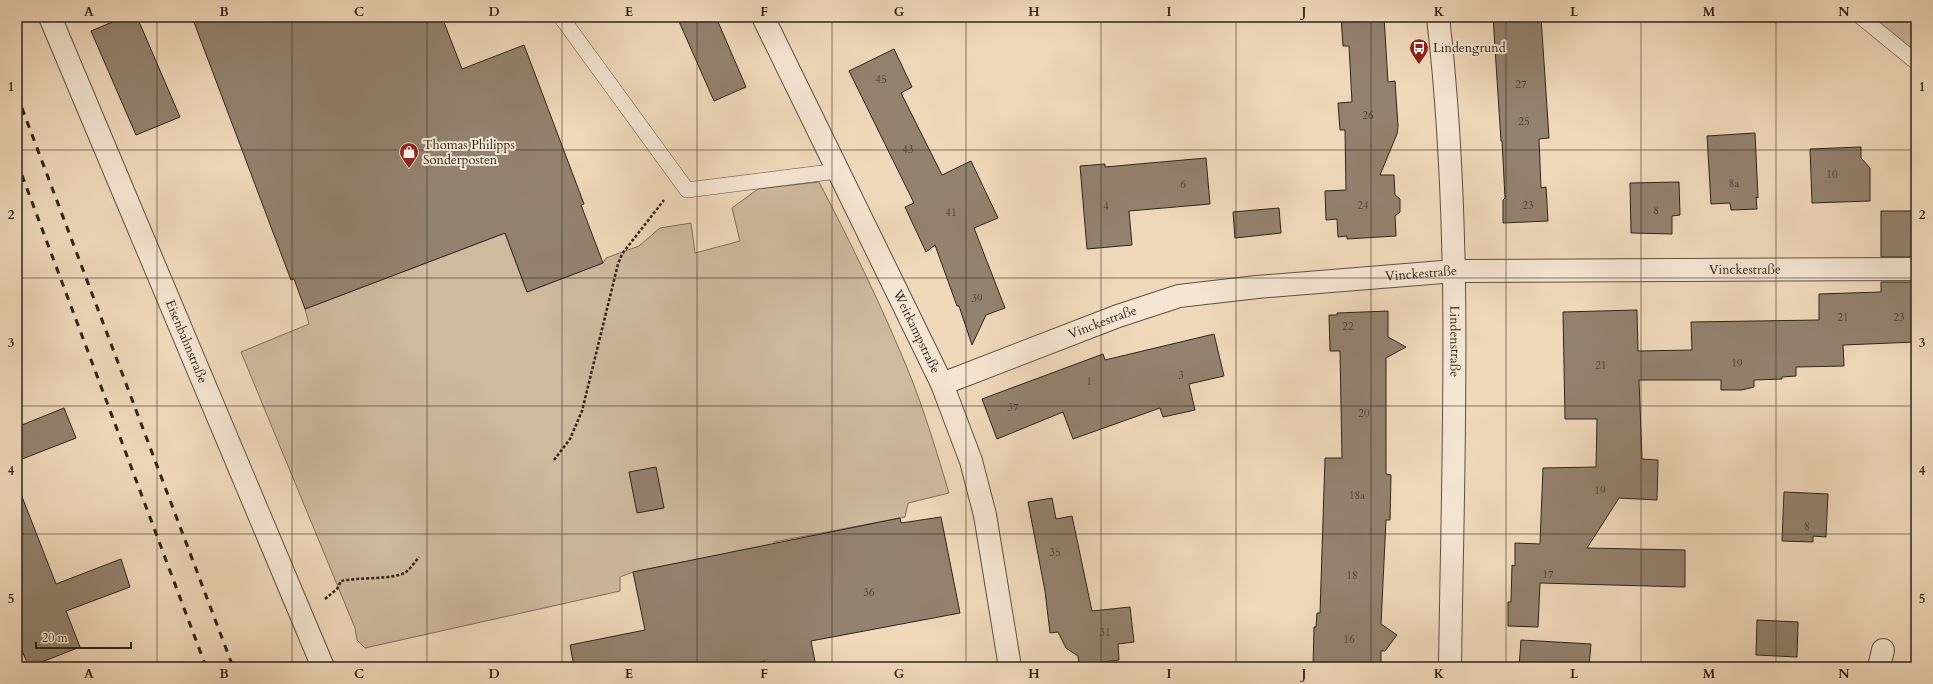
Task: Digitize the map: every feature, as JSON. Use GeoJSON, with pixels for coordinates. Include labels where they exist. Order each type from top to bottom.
{"type":"FeatureCollection","features":[{"type":"Feature","properties":{"kind":"street","name":"Eisenbahnstraße"},"geometry":{"type":"LineString","coordinates":[[50,17],[323,667]]}},
{"type":"Feature","properties":{"kind":"street","name":"Weitkampstraße"},"geometry":{"type":"LineString","coordinates":[[763,17],[942,384],[971,461],[985,515],[1010,667]]}},
{"type":"Feature","properties":{"kind":"street","name":"Lindenstraße"},"geometry":{"type":"LineString","coordinates":[[1438,17],[1443,63],[1455,271],[1450,667]]}},
{"type":"Feature","properties":{"kind":"street","name":"Vinckestraße"},"geometry":{"type":"LineString","coordinates":[[942,384],[1118,316],[1179,296],[1257,287],[1455,271],[1916,269]]}},
{"type":"Feature","properties":{"kind":"lane"},"geometry":{"type":"LineString","coordinates":[[561,17],[687,190],[838,171]]}},
{"type":"Feature","properties":{"kind":"lane"},"geometry":{"type":"LineString","coordinates":[[1861,17],[1916,62]]}},
{"type":"Feature","properties":{"kind":"path"},"geometry":{"type":"LineString","coordinates":[[554,460],[570,439],[582,411],[618,264],[622,254],[680,180]]}},
{"type":"Feature","properties":{"kind":"path"},"geometry":{"type":"LineString","coordinates":[[303,618],[337,589],[341,581],[353,578],[394,576],[406,572],[419,557]]}},
{"type":"Feature","properties":{"kind":"shaded area"},"geometry":{"type":"Polygon","coordinates":[[[1861,17],[1916,17],[1916,62],[1861,17]]]}},
{"type":"Feature","properties":{"kind":"shaded area"},"geometry":{"type":"Polygon","coordinates":[[[819,182],[867,277],[910,375],[926,418],[949,493],[908,503],[905,517],[774,542],[773,545],[633,572],[620,577],[620,591],[365,648],[357,640],[355,628],[241,352],[309,324],[305,309],[505,233],[527,292],[603,263],[606,258],[639,246],[660,228],[691,223],[695,253],[740,241],[732,208],[758,189],[819,182]]]}},
{"type":"Feature","properties":{"kind":"building"},"geometry":{"type":"Polygon","coordinates":[[[124,17],[137,17],[180,117],[136,135],[91,31],[124,17]]]}},
{"type":"Feature","properties":{"kind":"building","name":"Thomas Philipps Sonderposten"},"geometry":{"type":"Polygon","coordinates":[[[192,17],[442,17],[462,69],[524,45],[584,204],[581,205],[603,263],[527,292],[505,233],[305,309],[294,279],[291,280],[192,17]]]}},
{"type":"Feature","properties":{"kind":"building"},"geometry":{"type":"Polygon","coordinates":[[[677,17],[716,17],[746,87],[714,101],[677,17]]]}},
{"type":"Feature","properties":{"kind":"building"},"geometry":{"type":"Polygon","coordinates":[[[1341,17],[1384,17],[1388,82],[1395,81],[1398,126],[1397,134],[1380,175],[1394,175],[1395,195],[1400,199],[1400,212],[1395,216],[1396,236],[1347,239],[1347,236],[1338,237],[1337,219],[1326,220],[1325,191],[1346,190],[1345,130],[1340,130],[1338,103],[1352,102],[1349,46],[1343,46],[1341,17]]]}},
{"type":"Feature","properties":{"kind":"building"},"geometry":{"type":"Polygon","coordinates":[[[1493,17],[1541,17],[1549,138],[1539,139],[1541,188],[1546,187],[1548,221],[1503,223],[1503,200],[1505,198],[1493,17]]]}},
{"type":"Feature","properties":{"kind":"building"},"geometry":{"type":"Polygon","coordinates":[[[894,49],[912,87],[901,93],[942,175],[971,161],[998,218],[974,228],[1005,308],[986,315],[972,345],[959,306],[957,306],[935,245],[926,252],[905,207],[914,203],[849,71],[894,49]]]}},
{"type":"Feature","properties":{"kind":"building"},"geometry":{"type":"Polygon","coordinates":[[[1755,133],[1758,198],[1756,197],[1757,209],[1731,210],[1730,203],[1711,204],[1707,136],[1755,133]]]}},
{"type":"Feature","properties":{"kind":"building"},"geometry":{"type":"Polygon","coordinates":[[[1861,147],[1861,158],[1870,168],[1870,201],[1812,203],[1810,149],[1861,147]]]}},
{"type":"Feature","properties":{"kind":"building"},"geometry":{"type":"Polygon","coordinates":[[[1206,158],[1210,204],[1129,211],[1132,245],[1087,249],[1080,166],[1105,164],[1105,167],[1206,158]]]}},
{"type":"Feature","properties":{"kind":"building"},"geometry":{"type":"Polygon","coordinates":[[[1679,182],[1680,215],[1672,216],[1672,234],[1631,233],[1630,183],[1679,182]]]}},
{"type":"Feature","properties":{"kind":"building"},"geometry":{"type":"Polygon","coordinates":[[[1279,208],[1281,233],[1235,238],[1233,212],[1279,208]]]}},
{"type":"Feature","properties":{"kind":"building"},"geometry":{"type":"Polygon","coordinates":[[[1881,211],[1912,211],[1912,219],[1916,219],[1916,257],[1881,257],[1881,211]]]}},
{"type":"Feature","properties":{"kind":"building"},"geometry":{"type":"Polygon","coordinates":[[[1881,282],[1916,282],[1916,342],[1843,345],[1844,366],[1796,367],[1796,376],[1782,377],[1782,379],[1754,380],[1754,387],[1742,390],[1721,390],[1721,380],[1639,380],[1642,459],[1658,460],[1657,500],[1619,498],[1587,548],[1685,550],[1685,587],[1540,583],[1538,627],[1508,626],[1508,602],[1511,602],[1512,565],[1515,566],[1515,543],[1540,544],[1543,468],[1596,467],[1597,419],[1565,419],[1563,312],[1637,310],[1638,351],[1692,350],[1691,322],[1819,320],[1819,294],[1881,292],[1881,282]]]}},
{"type":"Feature","properties":{"kind":"building"},"geometry":{"type":"Polygon","coordinates":[[[1388,311],[1388,337],[1406,347],[1386,358],[1386,474],[1391,475],[1390,520],[1386,520],[1381,624],[1397,635],[1385,651],[1381,651],[1381,667],[1313,667],[1314,627],[1316,627],[1317,613],[1320,613],[1325,458],[1342,458],[1340,351],[1330,351],[1329,315],[1337,315],[1337,313],[1388,311]]]}},
{"type":"Feature","properties":{"kind":"building"},"geometry":{"type":"Polygon","coordinates":[[[1214,334],[1224,376],[1189,384],[1195,410],[1163,417],[1160,408],[1073,439],[1063,412],[997,439],[982,399],[1103,354],[1105,360],[1214,334]]]}},
{"type":"Feature","properties":{"kind":"building"},"geometry":{"type":"Polygon","coordinates":[[[64,408],[76,438],[17,461],[17,427],[64,408]]]}},
{"type":"Feature","properties":{"kind":"building"},"geometry":{"type":"Polygon","coordinates":[[[656,467],[664,508],[637,513],[629,472],[656,467]]]}},
{"type":"Feature","properties":{"kind":"building"},"geometry":{"type":"Polygon","coordinates":[[[17,489],[19,489],[56,584],[121,559],[130,587],[66,611],[80,647],[29,667],[17,639],[17,489]]]}},
{"type":"Feature","properties":{"kind":"building"},"geometry":{"type":"Polygon","coordinates":[[[1784,492],[1828,494],[1826,537],[1813,536],[1813,542],[1782,541],[1784,492]]]}},
{"type":"Feature","properties":{"kind":"building"},"geometry":{"type":"Polygon","coordinates":[[[1052,498],[1056,519],[1072,516],[1092,611],[1130,607],[1134,642],[1118,644],[1119,660],[1079,665],[1078,656],[1066,648],[1058,632],[1050,633],[1045,591],[1028,502],[1052,498]]]}},
{"type":"Feature","properties":{"kind":"building"},"geometry":{"type":"Polygon","coordinates":[[[941,517],[960,613],[811,641],[816,667],[766,667],[765,661],[734,667],[574,667],[570,645],[645,630],[633,572],[900,518],[901,523],[941,517]]]}},
{"type":"Feature","properties":{"kind":"building"},"geometry":{"type":"Polygon","coordinates":[[[1757,620],[1798,622],[1797,657],[1756,655],[1757,620]]]}},
{"type":"Feature","properties":{"kind":"building"},"geometry":{"type":"Polygon","coordinates":[[[1521,640],[1591,644],[1589,667],[1519,667],[1521,640]]]}},
{"type":"Feature","properties":{"kind":"railway"},"geometry":{"type":"LineString","coordinates":[[17,95],[233,667]]}},
{"type":"Feature","properties":{"kind":"railway"},"geometry":{"type":"LineString","coordinates":[[17,162],[206,667]]}},
{"type":"Feature","properties":{"kind":"place","name":"Lindengrund"},"geometry":{"type":"Point","coordinates":[1419,65]}},
{"type":"Feature","properties":{"kind":"place","name":"Thomas Philipps Sonderposten"},"geometry":{"type":"Point","coordinates":[409,169]}}]}
